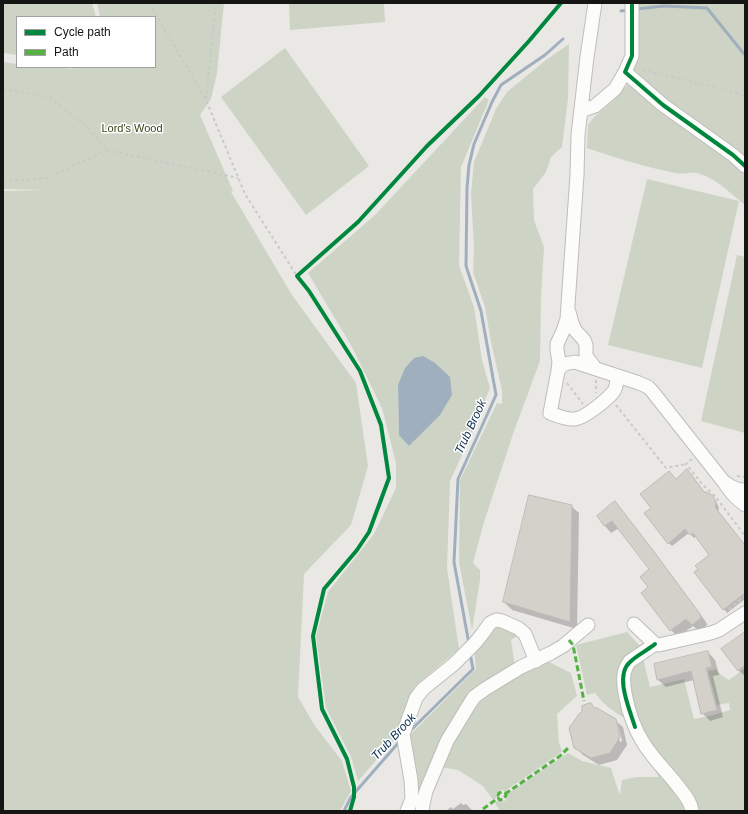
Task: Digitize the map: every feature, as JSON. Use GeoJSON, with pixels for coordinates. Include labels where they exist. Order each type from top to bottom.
{"type":"FeatureCollection","features":[{"type":"Feature","properties":{"kind":"street"},"geometry":{"type":"LineString","coordinates":[[595,3],[578,134],[577,175],[567,319],[557,344],[559,362],[550,413],[568,419],[581,418],[598,406],[616,385],[617,376]]}},
{"type":"Feature","properties":{"kind":"street"},"geometry":{"type":"LineString","coordinates":[[581,110],[595,106],[615,89],[626,70],[632,56],[632,3]]}},
{"type":"Feature","properties":{"kind":"street"},"geometry":{"type":"LineString","coordinates":[[626,70],[663,105],[733,155],[745,166]]}},
{"type":"Feature","properties":{"kind":"street"},"geometry":{"type":"LineString","coordinates":[[568,300],[569,315],[572,323],[575,330],[584,340],[586,345],[586,356],[595,368]]}},
{"type":"Feature","properties":{"kind":"street"},"geometry":{"type":"LineString","coordinates":[[559,340],[567,334],[575,334],[580,336]]}},
{"type":"Feature","properties":{"kind":"street"},"geometry":{"type":"LineString","coordinates":[[558,371],[563,365],[580,360],[584,356],[586,350]]}},
{"type":"Feature","properties":{"kind":"street"},"geometry":{"type":"LineString","coordinates":[[558,354],[564,360],[595,368],[644,385],[652,391],[732,493],[745,505]]}},
{"type":"Feature","properties":{"kind":"street"},"geometry":{"type":"LineString","coordinates":[[723,481],[734,488],[745,490]]}},
{"type":"Feature","properties":{"kind":"street"},"geometry":{"type":"LineString","coordinates":[[692,811],[686,796],[644,744],[635,727],[624,691],[624,670],[630,662],[655,644],[712,633],[745,613]]}},
{"type":"Feature","properties":{"kind":"street"},"geometry":{"type":"LineString","coordinates":[[406,811],[412,799],[412,792],[403,740],[416,698],[423,689],[454,664],[484,633],[490,623],[496,620],[518,628],[525,634],[536,660]]}},
{"type":"Feature","properties":{"kind":"street"},"geometry":{"type":"LineString","coordinates":[[634,624],[655,644]]}},
{"type":"Feature","properties":{"kind":"street"},"geometry":{"type":"LineString","coordinates":[[422,811],[426,791],[447,741],[474,697],[491,685],[563,646],[588,625]]}},
{"type":"Feature","properties":{"kind":"path"},"geometry":{"type":"LineString","coordinates":[[149,3],[206,100],[246,194],[297,276]]}},
{"type":"Feature","properties":{"kind":"path"},"geometry":{"type":"LineString","coordinates":[[206,100],[216,3]]}},
{"type":"Feature","properties":{"kind":"path"},"geometry":{"type":"LineString","coordinates":[[626,70],[634,68],[715,87],[745,96]]}},
{"type":"Feature","properties":{"kind":"path"},"geometry":{"type":"LineString","coordinates":[[3,89],[49,97],[84,124],[107,150],[238,178]]}},
{"type":"Feature","properties":{"kind":"path"},"geometry":{"type":"LineString","coordinates":[[3,182],[48,178],[107,150]]}},
{"type":"Feature","properties":{"kind":"path"},"geometry":{"type":"LineString","coordinates":[[558,371],[586,408]]}},
{"type":"Feature","properties":{"kind":"path"},"geometry":{"type":"LineString","coordinates":[[606,395],[596,378],[606,395],[666,468],[686,464],[700,452]]}},
{"type":"Feature","properties":{"kind":"path"},"geometry":{"type":"LineString","coordinates":[[686,464],[703,485],[715,496],[745,536]]}},
{"type":"Feature","properties":{"kind":"path"},"geometry":{"type":"LineString","coordinates":[[725,612],[745,596]]}},
{"type":"Feature","properties":{"kind":"green space"},"geometry":{"type":"Polygon","coordinates":[[[3,3],[92,3],[96,16],[16,16],[16,55],[3,53],[3,3]]]}},
{"type":"Feature","properties":{"kind":"green space","name":"Lord's Wood"},"geometry":{"type":"Polygon","coordinates":[[[97,3],[224,3],[217,73],[211,99],[200,115],[233,191],[231,192],[292,295],[356,383],[368,466],[351,525],[304,574],[298,697],[315,726],[342,761],[351,791],[340,811],[3,811],[3,191],[45,190],[3,189],[3,62],[16,64],[16,68],[156,68],[156,16],[100,16],[97,3]]]}},
{"type":"Feature","properties":{"kind":"green space"},"geometry":{"type":"Polygon","coordinates":[[[289,3],[384,3],[385,22],[290,30],[289,3]]]}},
{"type":"Feature","properties":{"kind":"green space"},"geometry":{"type":"Polygon","coordinates":[[[636,3],[745,3],[745,161],[671,107],[631,68],[639,55],[636,3]]]}},
{"type":"Feature","properties":{"kind":"green space"},"geometry":{"type":"Polygon","coordinates":[[[569,44],[568,99],[562,147],[551,157],[546,172],[533,189],[534,220],[544,247],[541,298],[540,361],[513,434],[484,522],[473,563],[480,570],[480,580],[472,630],[459,562],[460,480],[497,403],[502,404],[502,391],[485,307],[473,272],[474,249],[471,193],[474,162],[496,109],[507,92],[546,60],[569,44]]]}},
{"type":"Feature","properties":{"kind":"green space"},"geometry":{"type":"Polygon","coordinates":[[[285,48],[369,166],[306,215],[221,97],[285,48]]]}},
{"type":"Feature","properties":{"kind":"green space"},"geometry":{"type":"Polygon","coordinates":[[[630,82],[745,171],[745,205],[718,183],[706,176],[694,173],[664,171],[587,148],[588,125],[595,116],[612,102],[630,82]]]}},
{"type":"Feature","properties":{"kind":"green space"},"geometry":{"type":"Polygon","coordinates":[[[485,97],[489,100],[461,167],[459,265],[474,307],[482,360],[490,388],[450,481],[447,568],[459,649],[415,686],[393,741],[358,781],[351,757],[326,708],[316,636],[328,592],[374,534],[396,488],[396,463],[382,408],[352,347],[308,273],[374,216],[485,97]],[[423,356],[398,385],[399,435],[423,356]]]}},
{"type":"Feature","properties":{"kind":"green space"},"geometry":{"type":"Polygon","coordinates":[[[647,179],[739,201],[702,368],[608,345],[647,179]]]}},
{"type":"Feature","properties":{"kind":"green space"},"geometry":{"type":"Polygon","coordinates":[[[737,255],[745,257],[745,433],[701,421],[737,255]]]}},
{"type":"Feature","properties":{"kind":"green space"},"geometry":{"type":"Polygon","coordinates":[[[496,625],[519,635],[511,640],[515,667],[486,683],[465,698],[451,720],[434,758],[418,800],[406,739],[476,669],[474,648],[496,625]]]}},
{"type":"Feature","properties":{"kind":"green space"},"geometry":{"type":"Polygon","coordinates":[[[627,632],[641,647],[631,652],[623,659],[618,669],[617,678],[626,719],[609,708],[595,693],[587,695],[576,645],[627,632]]]}},
{"type":"Feature","properties":{"kind":"green space"},"geometry":{"type":"Polygon","coordinates":[[[643,658],[650,687],[684,679],[694,719],[730,710],[729,703],[717,705],[708,671],[716,669],[721,675],[729,680],[745,668],[745,811],[500,811],[495,803],[498,800],[502,802],[506,800],[507,794],[568,753],[582,761],[611,768],[620,795],[622,780],[637,777],[658,777],[655,755],[637,727],[627,670],[643,658]]]}},
{"type":"Feature","properties":{"kind":"green space"},"geometry":{"type":"Polygon","coordinates":[[[549,662],[571,673],[577,696],[557,714],[559,743],[562,751],[559,754],[505,791],[501,790],[496,794],[496,798],[493,800],[483,786],[458,770],[441,767],[469,713],[484,698],[525,672],[549,662]]]}},
{"type":"Feature","properties":{"kind":"water"},"geometry":{"type":"Polygon","coordinates":[[[423,356],[435,363],[450,377],[452,395],[440,415],[409,446],[399,435],[398,385],[405,368],[414,358],[423,356]]]}},
{"type":"Feature","properties":{"kind":"building"},"geometry":{"type":"Polygon","coordinates":[[[687,469],[704,492],[707,492],[713,496],[716,504],[715,507],[745,545],[745,593],[723,610],[694,572],[698,569],[695,566],[709,555],[693,533],[690,535],[685,529],[668,544],[644,513],[651,508],[640,494],[669,471],[676,479],[687,469]]]}},
{"type":"Feature","properties":{"kind":"building"},"geometry":{"type":"Polygon","coordinates":[[[529,495],[572,505],[570,622],[503,602],[529,495]]]}},
{"type":"Feature","properties":{"kind":"building"},"geometry":{"type":"Polygon","coordinates":[[[615,501],[700,614],[701,618],[692,625],[686,619],[670,631],[641,593],[648,587],[640,577],[649,569],[612,521],[604,526],[597,516],[615,501]]]}},
{"type":"Feature","properties":{"kind":"building"},"geometry":{"type":"Polygon","coordinates":[[[745,632],[745,665],[738,671],[721,649],[745,632]]]}},
{"type":"Feature","properties":{"kind":"building"},"geometry":{"type":"Polygon","coordinates":[[[708,651],[712,667],[706,668],[717,710],[701,714],[691,671],[657,680],[654,664],[708,651]]]}},
{"type":"Feature","properties":{"kind":"building"},"geometry":{"type":"Polygon","coordinates":[[[591,703],[594,708],[597,708],[616,719],[620,737],[610,753],[591,758],[574,748],[569,728],[582,711],[582,706],[591,703]]]}},
{"type":"Feature","properties":{"kind":"waterway","name":"Trub Brook"},"geometry":{"type":"LineString","coordinates":[[636,9],[664,6],[707,8],[745,54]]}},
{"type":"Feature","properties":{"kind":"waterway","name":"Trub Brook"},"geometry":{"type":"LineString","coordinates":[[621,11],[629,10]]}},
{"type":"Feature","properties":{"kind":"waterway","name":"Trub Brook"},"geometry":{"type":"LineString","coordinates":[[469,644],[454,562],[458,479],[496,395],[481,311],[466,266],[467,188],[469,165],[474,144],[501,85],[545,55],[563,39]]}},
{"type":"Feature","properties":{"kind":"waterway","name":"Trub Brook"},"geometry":{"type":"LineString","coordinates":[[410,731],[473,669],[470,653]]}},
{"type":"Feature","properties":{"kind":"waterway","name":"Trub Brook"},"geometry":{"type":"LineString","coordinates":[[344,811],[351,797],[400,741]]}},
{"type":"Feature","properties":{"kind":"marked path"},"geometry":{"type":"LineString","coordinates":[[569,640],[573,645],[584,701]]}},
{"type":"Feature","properties":{"kind":"marked path"},"geometry":{"type":"LineString","coordinates":[[505,794],[560,756],[568,748]]}},
{"type":"Feature","properties":{"kind":"marked path"},"geometry":{"type":"LineString","coordinates":[[483,809],[498,798],[500,800],[504,799],[506,795],[505,793],[499,793],[498,798]]}},
{"type":"Feature","properties":{"kind":"cycle path"},"geometry":{"type":"LineString","coordinates":[[350,811],[354,797],[354,787],[347,759],[322,709],[313,636],[324,589],[357,550],[369,532],[389,478],[381,425],[360,371],[309,291],[297,276],[358,222],[427,146],[479,96],[561,3]]}},
{"type":"Feature","properties":{"kind":"cycle path"},"geometry":{"type":"LineString","coordinates":[[632,3],[632,56],[625,72],[663,105],[733,155],[745,166]]}},
{"type":"Feature","properties":{"kind":"cycle path"},"geometry":{"type":"LineString","coordinates":[[635,727],[627,703],[623,676],[625,668],[630,662],[655,644]]}}]}
